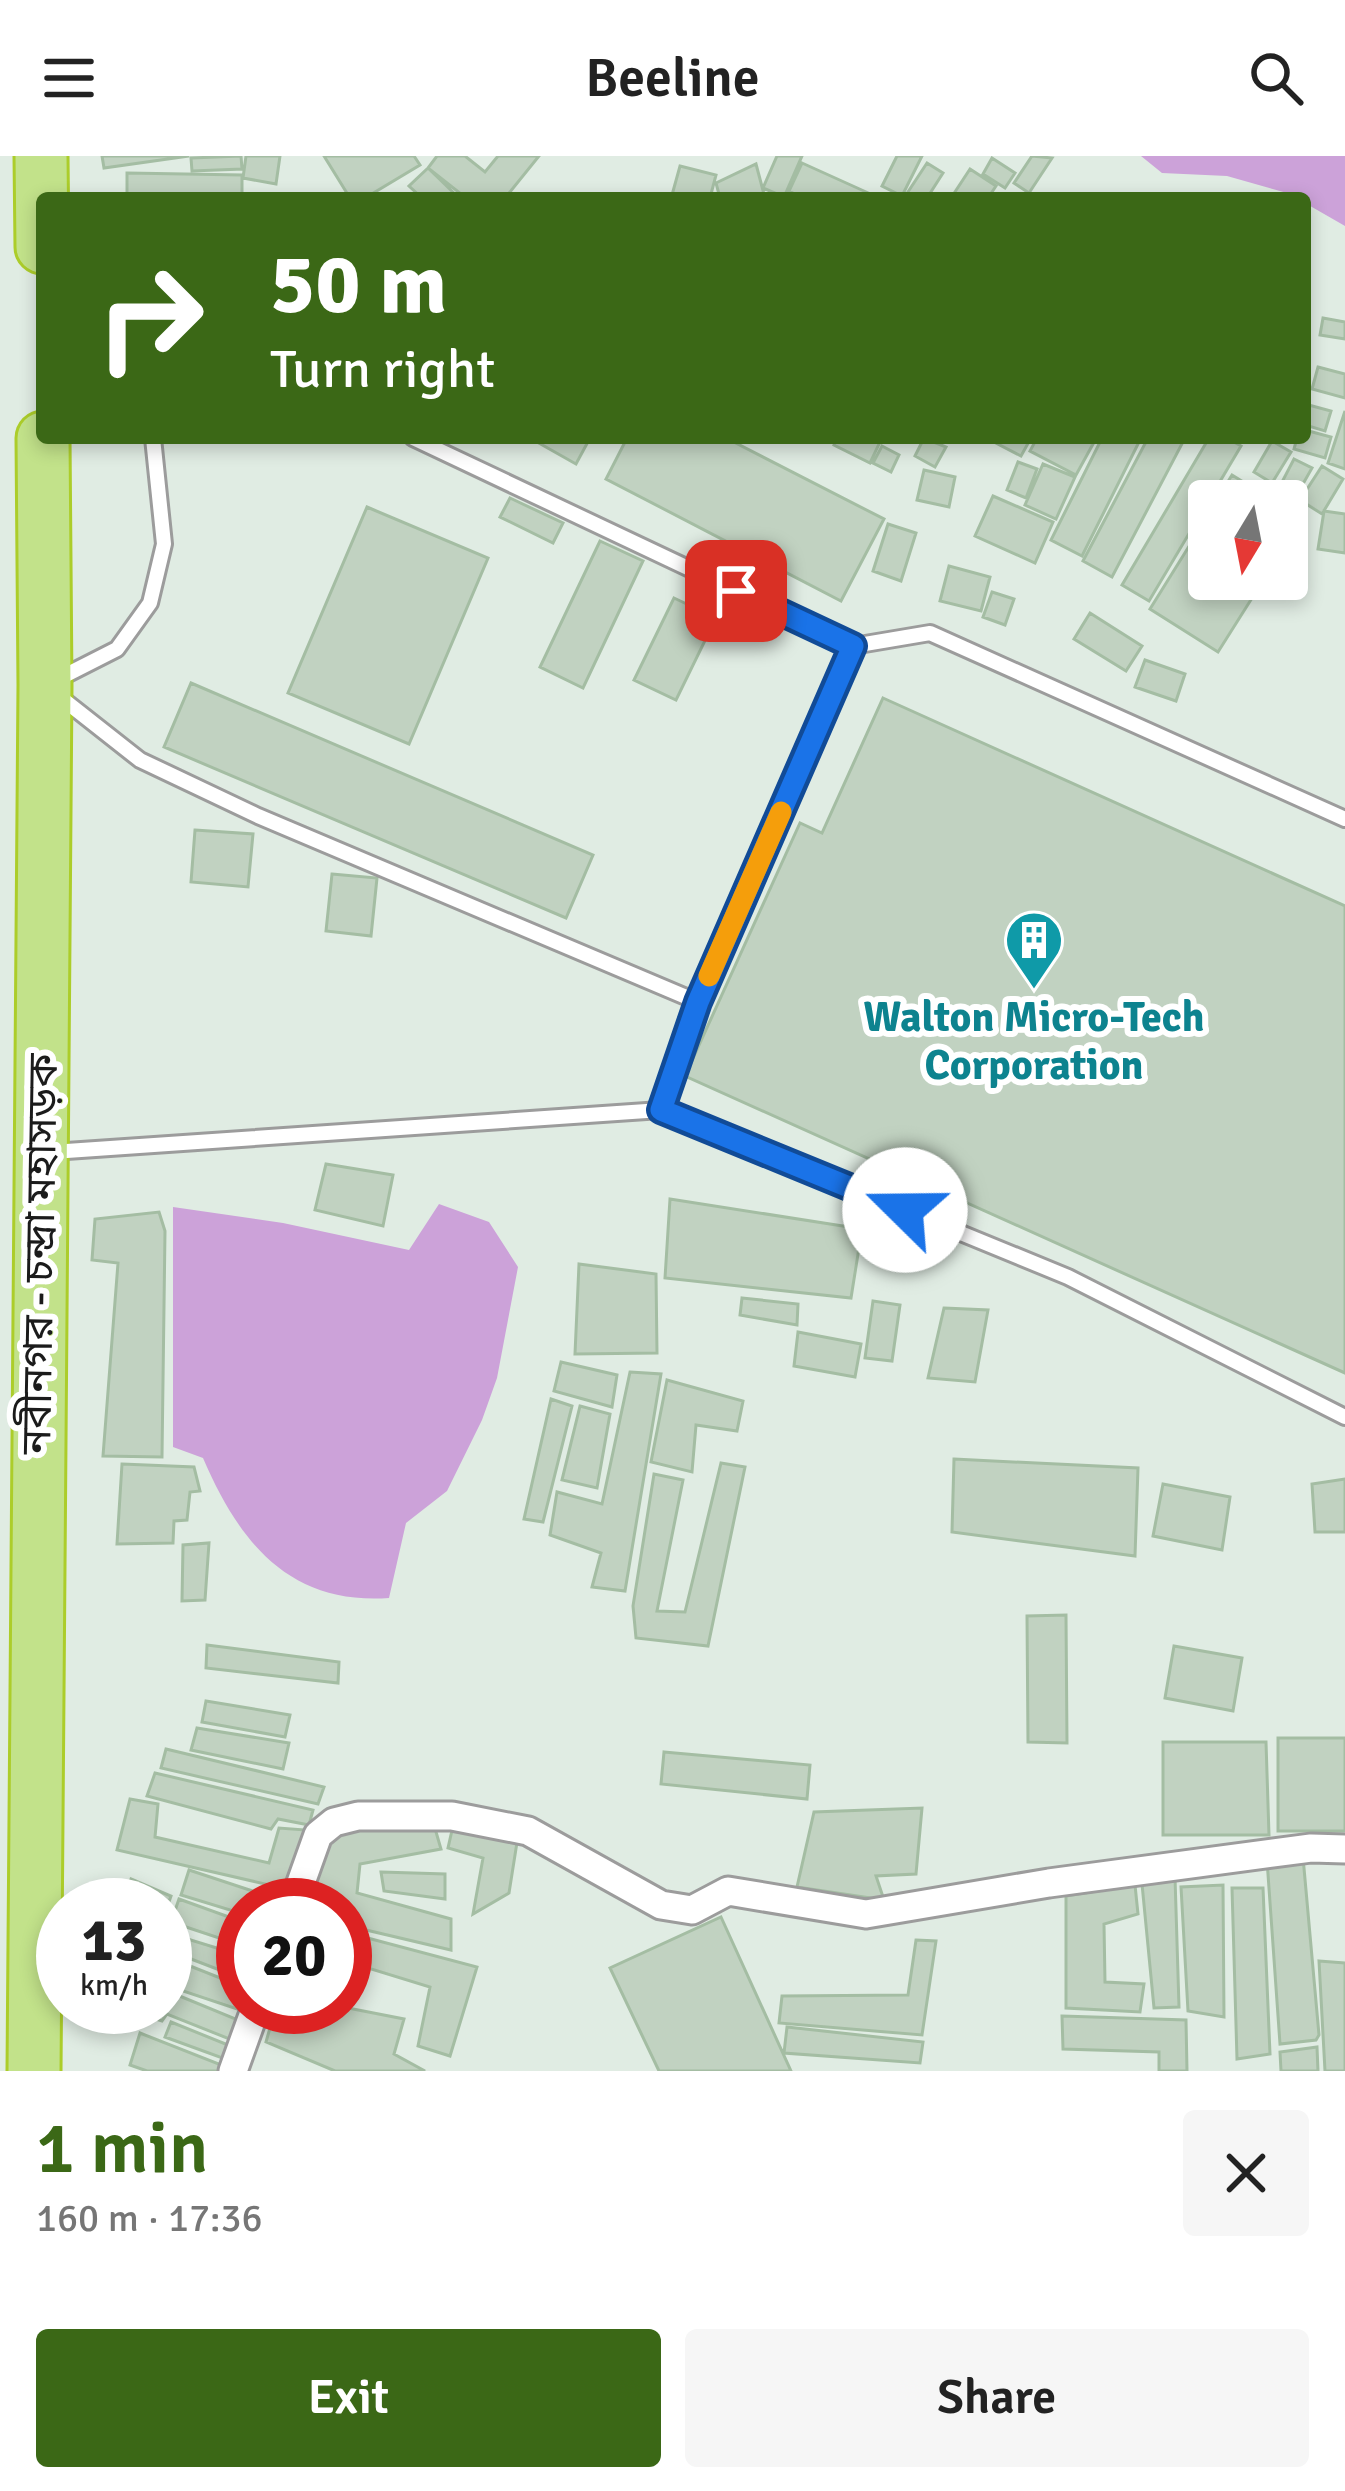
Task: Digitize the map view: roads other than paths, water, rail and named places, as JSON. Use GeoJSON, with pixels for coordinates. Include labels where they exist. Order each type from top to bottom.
{"type":"FeatureCollection","features":[{"type":"Feature","properties":{"kind":"highway"},"geometry":{"type":"LineString","coordinates":[[41,156],[41,192]]}},
{"type":"Feature","properties":{"kind":"highway","name":"নবীনগর - চন্দ্রা মহাসড়ক"},"geometry":{"type":"LineString","coordinates":[[34,2071],[44,444]]}},
{"type":"Feature","properties":{"kind":"street"},"geometry":{"type":"LineString","coordinates":[[303,1878],[318,1835],[334,1822],[358,1816],[452,1816],[528,1831],[661,1904],[692,1910],[728,1892],[866,1914],[1049,1883],[1312,1848],[1345,1849]]}},
{"type":"Feature","properties":{"kind":"street"},"geometry":{"type":"LineString","coordinates":[[233,2071],[246,2034]]}},
{"type":"Feature","properties":{"kind":"lane"},"geometry":{"type":"LineString","coordinates":[[154,444],[164,544],[150,603],[117,649],[45,686],[140,760],[258,816],[698,1002]]}},
{"type":"Feature","properties":{"kind":"lane"},"geometry":{"type":"LineString","coordinates":[[426,444],[853,646],[930,633],[1345,819]]}},
{"type":"Feature","properties":{"kind":"lane"},"geometry":{"type":"LineString","coordinates":[[661,1110],[698,1002],[853,646]]}},
{"type":"Feature","properties":{"kind":"lane"},"geometry":{"type":"LineString","coordinates":[[41,1153],[661,1110],[1068,1277],[1345,1417]]}},
{"type":"Feature","properties":{"kind":"place","name":"Walton Micro-Tech Corporation"},"geometry":{"type":"Point","coordinates":[1034,991]}}]}
